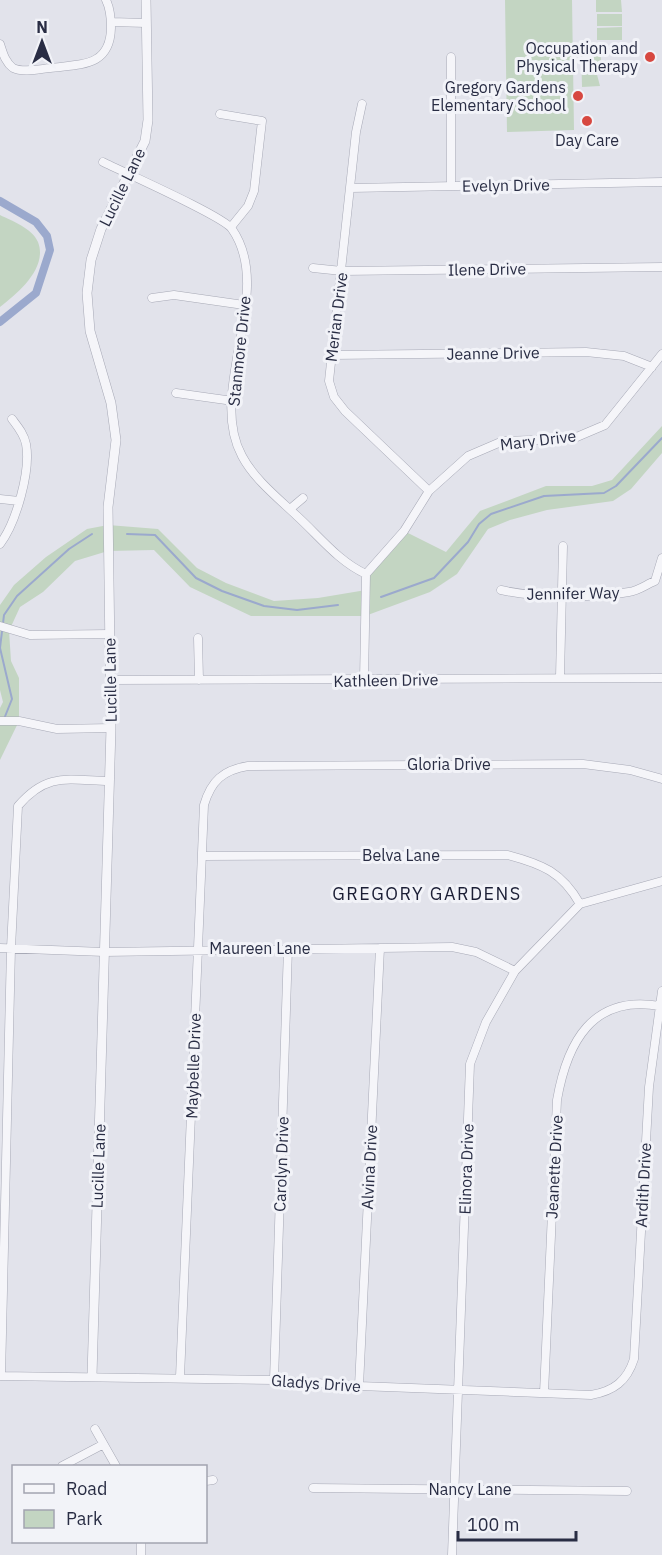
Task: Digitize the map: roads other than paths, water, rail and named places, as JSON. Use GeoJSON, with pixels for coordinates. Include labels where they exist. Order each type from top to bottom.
{"type":"FeatureCollection","features":[{"type":"Feature","properties":{"kind":"street"},"geometry":{"type":"LineString","coordinates":[[0,44],[5,60],[14,68],[26,70],[90,64],[102,57],[111,40],[111,22],[106,0]]}},
{"type":"Feature","properties":{"kind":"street","name":"Lucille Lane"},"geometry":{"type":"LineString","coordinates":[[92,1376],[111,728],[108,507],[116,440],[111,403],[90,331],[87,294],[91,260],[101,230],[145,141],[148,120],[146,0]]}},
{"type":"Feature","properties":{"kind":"street"},"geometry":{"type":"LineString","coordinates":[[111,22],[146,22]]}},
{"type":"Feature","properties":{"kind":"street"},"geometry":{"type":"LineString","coordinates":[[451,57],[451,186]]}},
{"type":"Feature","properties":{"kind":"street","name":"Merian Drive"},"geometry":{"type":"LineString","coordinates":[[362,104],[356,132],[329,381],[334,397],[429,491]]}},
{"type":"Feature","properties":{"kind":"street"},"geometry":{"type":"LineString","coordinates":[[103,162],[200,208],[231,227],[248,206],[254,191],[262,121],[220,114]]}},
{"type":"Feature","properties":{"kind":"street","name":"Evelyn Drive"},"geometry":{"type":"LineString","coordinates":[[351,188],[662,182]]}},
{"type":"Feature","properties":{"kind":"street","name":"Stanmore Drive"},"geometry":{"type":"LineString","coordinates":[[231,227],[244,253],[247,277],[233,401],[234,432],[242,456],[290,509],[353,568],[366,574]]}},
{"type":"Feature","properties":{"kind":"street","name":"Ilene Drive"},"geometry":{"type":"LineString","coordinates":[[313,268],[342,271],[662,267]]}},
{"type":"Feature","properties":{"kind":"street"},"geometry":{"type":"LineString","coordinates":[[152,298],[174,295],[244,305]]}},
{"type":"Feature","properties":{"kind":"street","name":"Jeanne Drive"},"geometry":{"type":"LineString","coordinates":[[332,355],[586,352],[624,356],[652,367]]}},
{"type":"Feature","properties":{"kind":"street","name":"Mary Drive"},"geometry":{"type":"LineString","coordinates":[[366,574],[404,531],[429,491],[468,456],[503,441],[572,439],[605,425],[662,354]]}},
{"type":"Feature","properties":{"kind":"street"},"geometry":{"type":"LineString","coordinates":[[176,393],[233,401]]}},
{"type":"Feature","properties":{"kind":"street"},"geometry":{"type":"LineString","coordinates":[[0,544],[15,521],[20,501],[26,445],[12,419]]}},
{"type":"Feature","properties":{"kind":"street"},"geometry":{"type":"LineString","coordinates":[[290,509],[303,498]]}},
{"type":"Feature","properties":{"kind":"street"},"geometry":{"type":"LineString","coordinates":[[0,499],[20,501]]}},
{"type":"Feature","properties":{"kind":"street"},"geometry":{"type":"LineString","coordinates":[[560,677],[563,546]]}},
{"type":"Feature","properties":{"kind":"street","name":"Jennifer Way"},"geometry":{"type":"LineString","coordinates":[[501,590],[517,594],[562,595],[631,592],[655,580],[662,558]]}},
{"type":"Feature","properties":{"kind":"street"},"geometry":{"type":"LineString","coordinates":[[364,680],[366,574]]}},
{"type":"Feature","properties":{"kind":"street"},"geometry":{"type":"LineString","coordinates":[[0,626],[9,631],[30,635],[109,634]]}},
{"type":"Feature","properties":{"kind":"street"},"geometry":{"type":"LineString","coordinates":[[198,638],[199,680]]}},
{"type":"Feature","properties":{"kind":"street","name":"Kathleen Drive"},"geometry":{"type":"LineString","coordinates":[[110,680],[662,678]]}},
{"type":"Feature","properties":{"kind":"street"},"geometry":{"type":"LineString","coordinates":[[0,721],[19,721],[57,729],[111,728]]}},
{"type":"Feature","properties":{"kind":"street","name":"Gloria Drive"},"geometry":{"type":"LineString","coordinates":[[234,768],[583,764],[630,770],[662,779]]}},
{"type":"Feature","properties":{"kind":"street","name":"Maybelle Drive"},"geometry":{"type":"LineString","coordinates":[[180,1377],[204,805],[208,792],[224,772],[234,768]]}},
{"type":"Feature","properties":{"kind":"street"},"geometry":{"type":"LineString","coordinates":[[1,1376],[11,948],[18,806],[44,783],[63,779],[109,781]]}},
{"type":"Feature","properties":{"kind":"street","name":"Belva Lane"},"geometry":{"type":"LineString","coordinates":[[202,856],[508,855],[528,860],[556,873],[571,887],[580,904]]}},
{"type":"Feature","properties":{"kind":"street"},"geometry":{"type":"LineString","coordinates":[[580,904],[662,881]]}},
{"type":"Feature","properties":{"kind":"street","name":"Elinora Drive"},"geometry":{"type":"LineString","coordinates":[[452,1555],[470,1065],[486,1022],[515,971],[580,904]]}},
{"type":"Feature","properties":{"kind":"street","name":"Maureen Lane"},"geometry":{"type":"LineString","coordinates":[[0,948],[104,952],[198,948],[463,948],[515,971]]}},
{"type":"Feature","properties":{"kind":"street","name":"Carolyn Drive"},"geometry":{"type":"LineString","coordinates":[[274,1380],[288,948]]}},
{"type":"Feature","properties":{"kind":"street","name":"Alvina Drive"},"geometry":{"type":"LineString","coordinates":[[359,1386],[380,948]]}},
{"type":"Feature","properties":{"kind":"street","name":"Ardith Drive"},"geometry":{"type":"LineString","coordinates":[[626,1378],[634,1359],[649,1087],[662,991]]}},
{"type":"Feature","properties":{"kind":"street","name":"Jeanette Drive"},"geometry":{"type":"LineString","coordinates":[[544,1393],[557,1100],[561,1077],[578,1038],[596,1018],[617,1007],[630,1004],[660,1006]]}},
{"type":"Feature","properties":{"kind":"street","name":"Gladys Drive"},"geometry":{"type":"LineString","coordinates":[[1,1376],[180,1377],[544,1393],[605,1393],[626,1378]]}},
{"type":"Feature","properties":{"kind":"street"},"geometry":{"type":"LineString","coordinates":[[95,1429],[115,1465]]}},
{"type":"Feature","properties":{"kind":"street"},"geometry":{"type":"LineString","coordinates":[[65,1465],[102,1444]]}},
{"type":"Feature","properties":{"kind":"street","name":"Nancy Lane"},"geometry":{"type":"LineString","coordinates":[[314,1488],[627,1491]]}},
{"type":"Feature","properties":{"kind":"waterway"},"geometry":{"type":"LineString","coordinates":[[0,201],[36,222],[47,236],[50,250],[36,293],[0,322]]}},
{"type":"Feature","properties":{"kind":"waterway"},"geometry":{"type":"LineString","coordinates":[[381,597],[434,578],[468,542],[479,524],[491,514],[544,496],[604,493],[616,486],[662,438]]}},
{"type":"Feature","properties":{"kind":"waterway"},"geometry":{"type":"LineString","coordinates":[[4,719],[12,699],[0,648],[4,615],[17,596],[69,549],[92,534]]}},
{"type":"Feature","properties":{"kind":"waterway"},"geometry":{"type":"LineString","coordinates":[[127,534],[155,535],[196,578],[222,591],[264,606],[297,610],[338,605]]}},
{"type":"Feature","properties":{"kind":"place","name":"Occupation and Physical Therapy"},"geometry":{"type":"Point","coordinates":[650,57]}},
{"type":"Feature","properties":{"kind":"place","name":"Gregory Gardens Elementary School"},"geometry":{"type":"Point","coordinates":[578,96]}},
{"type":"Feature","properties":{"kind":"place","name":"Day Care"},"geometry":{"type":"Point","coordinates":[587,121]}},
{"type":"Feature","properties":{"kind":"district","name":"GREGORY GARDENS"},"geometry":{"type":"Point","coordinates":[427,893]}}]}
